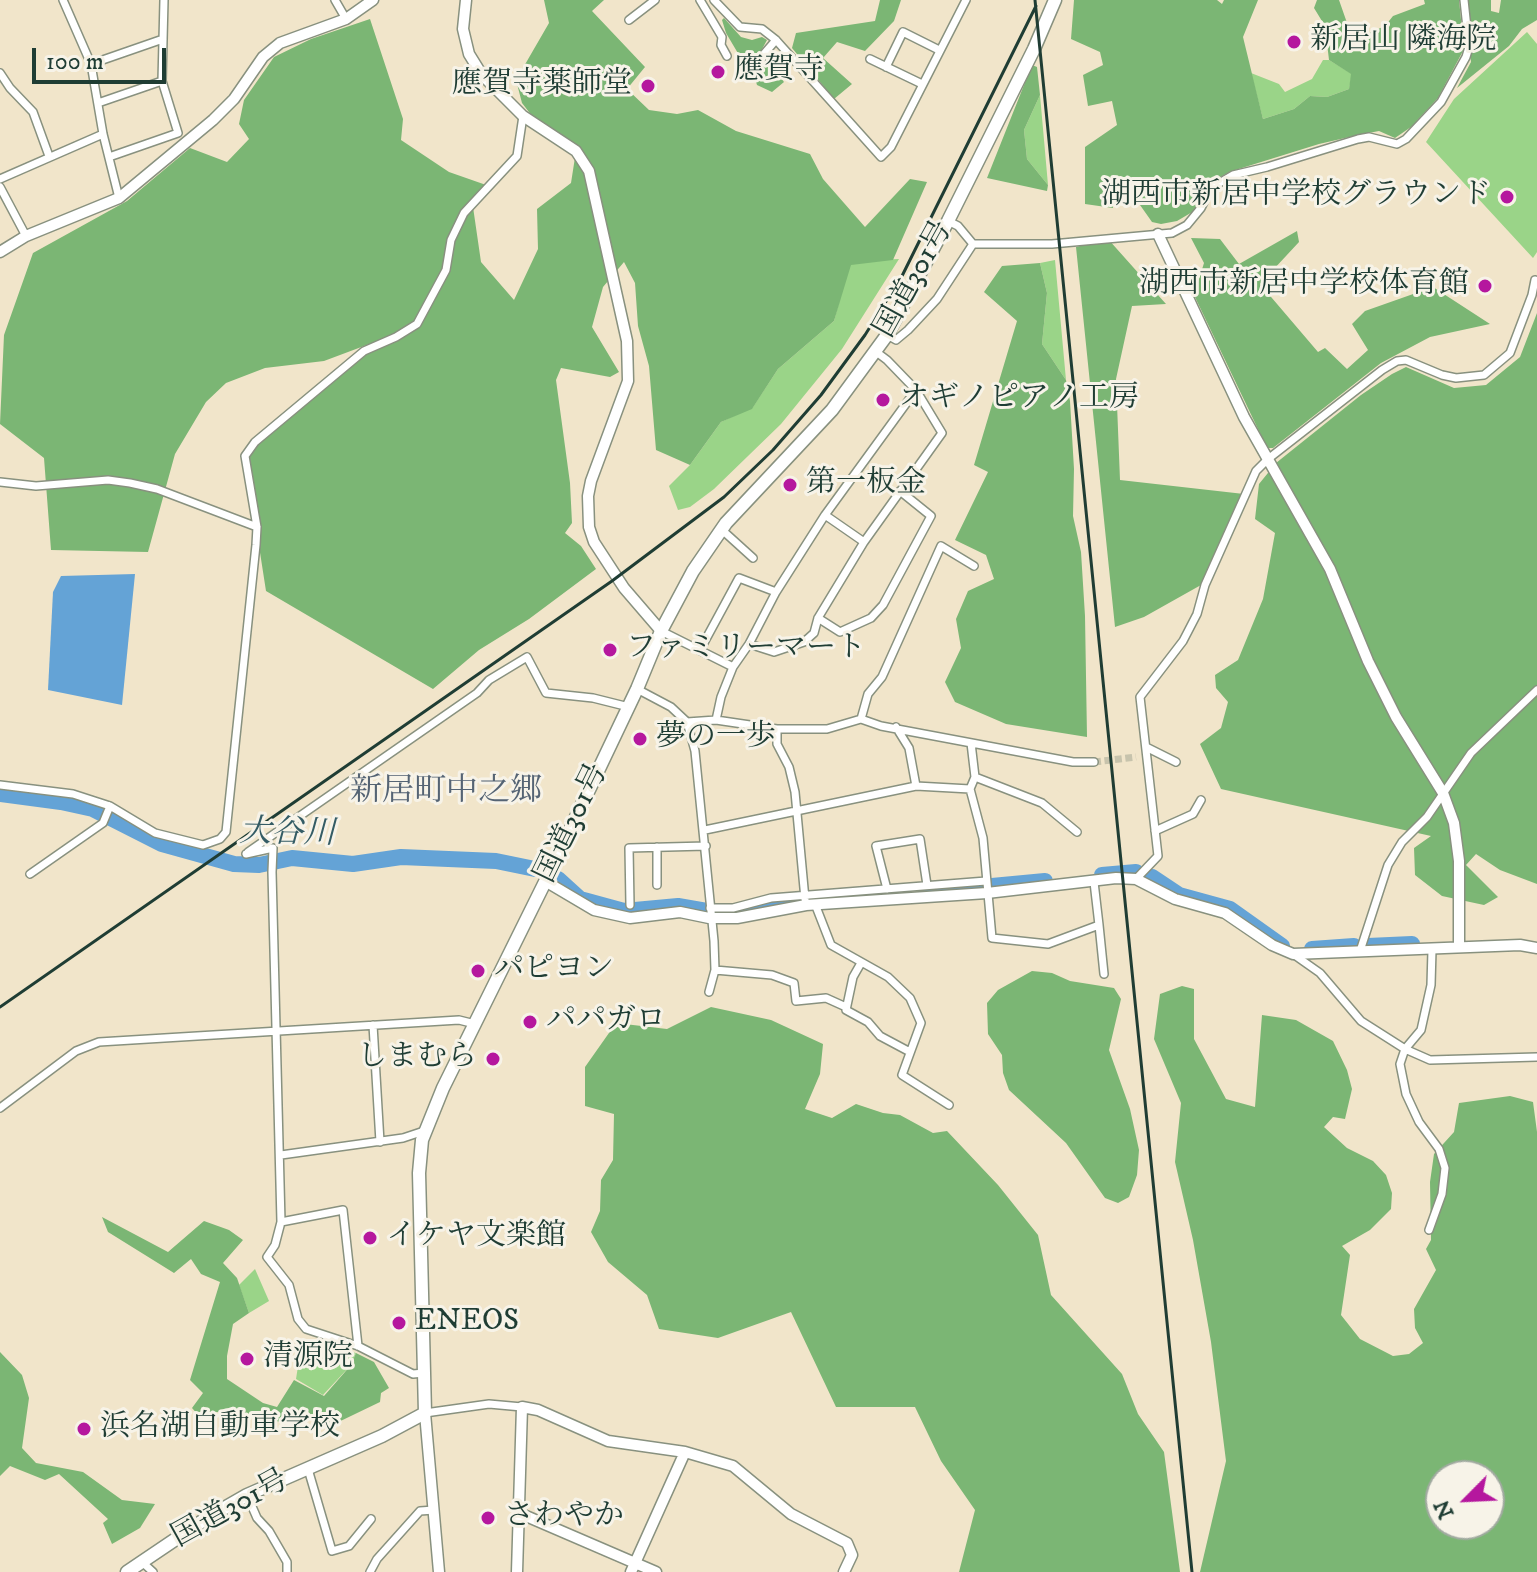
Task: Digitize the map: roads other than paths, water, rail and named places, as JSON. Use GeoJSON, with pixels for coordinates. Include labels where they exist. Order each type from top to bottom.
{"type":"FeatureCollection","features":[{"type":"Feature","properties":{"kind":"highway","name":"国道301号"},"geometry":{"type":"LineString","coordinates":[[127,1572],[247,1495],[382,1436],[425,1413],[419,1173],[425,1130],[629,707],[661,631],[693,571],[721,529],[817,428],[887,335],[948,221],[1034,49],[1055,0]]}},
{"type":"Feature","properties":{"kind":"street"},"geometry":{"type":"LineString","coordinates":[[63,0],[91,64],[103,134],[119,198]]}},
{"type":"Feature","properties":{"kind":"street"},"geometry":{"type":"LineString","coordinates":[[109,157],[178,133],[162,81],[164,0]]}},
{"type":"Feature","properties":{"kind":"street"},"geometry":{"type":"LineString","coordinates":[[335,0],[346,19]]}},
{"type":"Feature","properties":{"kind":"street"},"geometry":{"type":"LineString","coordinates":[[0,252],[26,236],[119,198],[213,120],[234,99],[263,57],[280,43],[346,19],[373,0]]}},
{"type":"Feature","properties":{"kind":"street"},"geometry":{"type":"LineString","coordinates":[[466,0],[463,29],[469,54],[482,75],[523,116],[576,151],[589,171],[627,341],[628,381],[591,481],[589,527],[594,542],[624,588],[661,631],[733,667]]}},
{"type":"Feature","properties":{"kind":"street"},"geometry":{"type":"LineString","coordinates":[[629,20],[655,0]]}},
{"type":"Feature","properties":{"kind":"street"},"geometry":{"type":"LineString","coordinates":[[700,0],[722,37],[721,45],[727,56]]}},
{"type":"Feature","properties":{"kind":"street"},"geometry":{"type":"LineString","coordinates":[[714,0],[740,27],[762,29],[776,40],[881,157],[891,147],[966,0]]}},
{"type":"Feature","properties":{"kind":"street"},"geometry":{"type":"LineString","coordinates":[[973,244],[1052,244],[1172,233],[1187,225],[1201,208],[1211,188],[1233,175],[1358,139],[1369,137],[1397,144],[1406,139],[1441,102],[1466,57],[1469,47],[1464,0]]}},
{"type":"Feature","properties":{"kind":"street"},"geometry":{"type":"LineString","coordinates":[[886,67],[903,32],[939,50]]}},
{"type":"Feature","properties":{"kind":"street"},"geometry":{"type":"LineString","coordinates":[[91,64],[163,39]]}},
{"type":"Feature","properties":{"kind":"street"},"geometry":{"type":"LineString","coordinates":[[745,73],[758,68],[763,55],[776,40]]}},
{"type":"Feature","properties":{"kind":"street"},"geometry":{"type":"LineString","coordinates":[[870,59],[922,84]]}},
{"type":"Feature","properties":{"kind":"street"},"geometry":{"type":"LineString","coordinates":[[0,73],[33,112],[49,156]]}},
{"type":"Feature","properties":{"kind":"street"},"geometry":{"type":"LineString","coordinates":[[98,103],[162,81]]}},
{"type":"Feature","properties":{"kind":"street"},"geometry":{"type":"LineString","coordinates":[[0,785],[73,794],[110,806],[155,833],[203,845],[220,839],[226,832],[257,527],[245,456],[255,442],[364,351],[417,324],[446,270],[451,240],[464,213],[517,156],[523,116]]}},
{"type":"Feature","properties":{"kind":"street"},"geometry":{"type":"LineString","coordinates":[[0,179],[103,134]]}},
{"type":"Feature","properties":{"kind":"street"},"geometry":{"type":"LineString","coordinates":[[0,187],[26,236]]}},
{"type":"Feature","properties":{"kind":"street"},"geometry":{"type":"LineString","coordinates":[[948,221],[958,226],[973,244]]}},
{"type":"Feature","properties":{"kind":"street"},"geometry":{"type":"LineString","coordinates":[[1158,234],[1244,417],[1330,569],[1368,661],[1396,717],[1443,793],[1454,823],[1459,861],[1459,947]]}},
{"type":"Feature","properties":{"kind":"street"},"geometry":{"type":"LineString","coordinates":[[887,335],[896,340],[908,330],[937,299],[973,244]]}},
{"type":"Feature","properties":{"kind":"street"},"geometry":{"type":"LineString","coordinates":[[1136,879],[1158,856],[1140,697],[1150,681],[1162,671],[1197,614],[1205,585],[1256,471],[1397,361],[1406,360],[1456,378],[1484,375],[1510,353],[1535,280]]}},
{"type":"Feature","properties":{"kind":"street"},"geometry":{"type":"LineString","coordinates":[[749,644],[774,652],[804,642],[814,633],[818,618],[864,542],[942,433],[916,390],[875,351]]}},
{"type":"Feature","properties":{"kind":"street"},"geometry":{"type":"LineString","coordinates":[[716,720],[733,667],[749,644],[776,592],[825,515],[916,390]]}},
{"type":"Feature","properties":{"kind":"street"},"geometry":{"type":"LineString","coordinates":[[0,482],[36,486],[108,480],[130,483],[157,489],[257,527]]}},
{"type":"Feature","properties":{"kind":"street"},"geometry":{"type":"LineString","coordinates":[[818,618],[840,632],[879,611],[931,516],[900,491]]}},
{"type":"Feature","properties":{"kind":"street"},"geometry":{"type":"LineString","coordinates":[[825,515],[864,542]]}},
{"type":"Feature","properties":{"kind":"street"},"geometry":{"type":"LineString","coordinates":[[721,529],[753,558]]}},
{"type":"Feature","properties":{"kind":"street"},"geometry":{"type":"LineString","coordinates":[[861,719],[868,694],[882,677],[941,546],[974,566]]}},
{"type":"Feature","properties":{"kind":"street"},"geometry":{"type":"LineString","coordinates":[[700,650],[739,578],[776,592]]}},
{"type":"Feature","properties":{"kind":"street"},"geometry":{"type":"LineString","coordinates":[[424,1373],[413,1374],[358,1346],[306,1329],[298,1319],[289,1285],[267,1257],[275,1245],[281,1222],[273,848],[246,854],[254,845],[477,693],[489,680],[527,657],[546,693],[593,698],[629,707]]}},
{"type":"Feature","properties":{"kind":"street"},"geometry":{"type":"LineString","coordinates":[[637,689],[671,707],[687,722],[695,751],[705,830],[715,970],[709,992]]}},
{"type":"Feature","properties":{"kind":"street"},"geometry":{"type":"LineString","coordinates":[[1360,951],[1388,865],[1402,842],[1427,817],[1471,753],[1537,690]]}},
{"type":"Feature","properties":{"kind":"street"},"geometry":{"type":"LineString","coordinates":[[687,722],[716,720],[777,729],[827,729],[861,719],[1073,762],[1094,762]]}},
{"type":"Feature","properties":{"kind":"street"},"geometry":{"type":"LineString","coordinates":[[896,727],[909,748],[916,786]]}},
{"type":"Feature","properties":{"kind":"street"},"geometry":{"type":"LineString","coordinates":[[777,729],[777,744],[789,767],[798,812],[808,901],[831,945],[888,977],[910,998],[921,1023],[902,1075],[949,1105]]}},
{"type":"Feature","properties":{"kind":"street"},"geometry":{"type":"LineString","coordinates":[[971,743],[975,777],[970,789],[983,838],[992,938],[1048,944],[1099,925]]}},
{"type":"Feature","properties":{"kind":"street"},"geometry":{"type":"LineString","coordinates":[[1136,757],[1146,751]]}},
{"type":"Feature","properties":{"kind":"street"},"geometry":{"type":"LineString","coordinates":[[1146,751],[1176,762]]}},
{"type":"Feature","properties":{"kind":"street"},"geometry":{"type":"LineString","coordinates":[[975,777],[1042,803],[1077,832]]}},
{"type":"Feature","properties":{"kind":"street"},"geometry":{"type":"LineString","coordinates":[[705,830],[916,786],[970,789]]}},
{"type":"Feature","properties":{"kind":"street"},"geometry":{"type":"LineString","coordinates":[[1155,831],[1193,814],[1201,800]]}},
{"type":"Feature","properties":{"kind":"street"},"geometry":{"type":"LineString","coordinates":[[30,874],[103,823],[110,806]]}},
{"type":"Feature","properties":{"kind":"street"},"geometry":{"type":"LineString","coordinates":[[887,889],[876,846],[920,839],[927,885]]}},
{"type":"Feature","properties":{"kind":"street"},"geometry":{"type":"LineString","coordinates":[[630,905],[629,848],[706,846]]}},
{"type":"Feature","properties":{"kind":"street"},"geometry":{"type":"LineString","coordinates":[[657,847],[657,885]]}},
{"type":"Feature","properties":{"kind":"street"},"geometry":{"type":"LineString","coordinates":[[548,875],[594,910],[630,918],[680,912],[737,918],[808,901],[887,889],[986,881]]}},
{"type":"Feature","properties":{"kind":"street"},"geometry":{"type":"LineString","coordinates":[[808,901],[987,893],[1116,878],[1136,879],[1175,899],[1225,913],[1272,945],[1293,954],[1320,973],[1361,1021],[1405,1049],[1430,1060],[1537,1057]]}},
{"type":"Feature","properties":{"kind":"street"},"geometry":{"type":"LineString","coordinates":[[1094,882],[1104,974]]}},
{"type":"Feature","properties":{"kind":"street"},"geometry":{"type":"LineString","coordinates":[[1293,954],[1520,945],[1537,948]]}},
{"type":"Feature","properties":{"kind":"street"},"geometry":{"type":"LineString","coordinates":[[1429,1230],[1442,1194],[1445,1168],[1439,1149],[1419,1122],[1406,1094],[1400,1064],[1405,1049],[1421,1030],[1431,985],[1432,950]]}},
{"type":"Feature","properties":{"kind":"street"},"geometry":{"type":"LineString","coordinates":[[846,1007],[853,977],[861,963]]}},
{"type":"Feature","properties":{"kind":"street"},"geometry":{"type":"LineString","coordinates":[[715,970],[772,975],[794,983],[796,1001],[826,998],[846,1007],[846,1010],[868,1022],[880,1036],[910,1052]]}},
{"type":"Feature","properties":{"kind":"street"},"geometry":{"type":"LineString","coordinates":[[0,1108],[76,1051],[91,1044],[122,1039],[459,1020],[475,1024]]}},
{"type":"Feature","properties":{"kind":"street"},"geometry":{"type":"LineString","coordinates":[[373,1025],[380,1142]]}},
{"type":"Feature","properties":{"kind":"street"},"geometry":{"type":"LineString","coordinates":[[281,1155],[380,1142],[425,1130]]}},
{"type":"Feature","properties":{"kind":"street"},"geometry":{"type":"LineString","coordinates":[[281,1222],[343,1210],[358,1346]]}},
{"type":"Feature","properties":{"kind":"street"},"geometry":{"type":"LineString","coordinates":[[439,1572],[425,1413],[489,1404],[538,1410],[608,1441],[685,1452],[733,1466],[791,1514],[847,1543],[852,1555],[844,1572]]}},
{"type":"Feature","properties":{"kind":"street"},"geometry":{"type":"LineString","coordinates":[[517,1572],[522,1407]]}},
{"type":"Feature","properties":{"kind":"street"},"geometry":{"type":"LineString","coordinates":[[633,1567],[685,1452]]}},
{"type":"Feature","properties":{"kind":"street"},"geometry":{"type":"LineString","coordinates":[[308,1469],[332,1551],[349,1546],[371,1519]]}},
{"type":"Feature","properties":{"kind":"street"},"geometry":{"type":"LineString","coordinates":[[247,1495],[257,1518],[269,1531],[287,1562],[287,1572]]}},
{"type":"Feature","properties":{"kind":"street"},"geometry":{"type":"LineString","coordinates":[[370,1572],[377,1559],[420,1511],[434,1510]]}},
{"type":"Feature","properties":{"kind":"street"},"geometry":{"type":"LineString","coordinates":[[519,1513],[633,1567],[656,1572]]}},
{"type":"Feature","properties":{"kind":"street"},"geometry":{"type":"LineString","coordinates":[[142,1562],[153,1572]]}},
{"type":"Feature","properties":{"kind":"water"},"geometry":{"type":"Polygon","coordinates":[[[135,574],[122,705],[48,690],[53,592],[61,576],[135,574]]]}},
{"type":"Feature","properties":{"kind":"waterway","name":"大谷川"},"geometry":{"type":"LineString","coordinates":[[0,794],[93,809],[162,844],[234,864],[259,865],[292,858],[353,864],[401,857],[496,861],[535,869]]}},
{"type":"Feature","properties":{"kind":"waterway","name":"大谷川"},"geometry":{"type":"LineString","coordinates":[[1102,875],[1136,872]]}},
{"type":"Feature","properties":{"kind":"waterway","name":"大谷川"},"geometry":{"type":"LineString","coordinates":[[1152,877],[1179,895],[1230,909],[1282,946]]}},
{"type":"Feature","properties":{"kind":"waterway","name":"大谷川"},"geometry":{"type":"LineString","coordinates":[[558,879],[580,899],[624,911],[678,906],[724,914],[804,900]]}},
{"type":"Feature","properties":{"kind":"waterway","name":"大谷川"},"geometry":{"type":"LineString","coordinates":[[992,886],[1045,881]]}},
{"type":"Feature","properties":{"kind":"waterway","name":"大谷川"},"geometry":{"type":"LineString","coordinates":[[927,893],[986,887]]}},
{"type":"Feature","properties":{"kind":"waterway","name":"大谷川"},"geometry":{"type":"LineString","coordinates":[[1368,946],[1412,944]]}},
{"type":"Feature","properties":{"kind":"waterway","name":"大谷川"},"geometry":{"type":"LineString","coordinates":[[1312,949],[1354,946]]}},
{"type":"Feature","properties":{"kind":"tunnel"},"geometry":{"type":"LineString","coordinates":[[1094,762],[1136,757]]}},
{"type":"Feature","properties":{"kind":"railway"},"geometry":{"type":"LineString","coordinates":[[1035,0],[1192,1572]]}},
{"type":"Feature","properties":{"kind":"railway"},"geometry":{"type":"LineString","coordinates":[[0,1007],[612,581],[724,497],[773,450],[821,395],[865,335],[902,276],[1036,6]]}},
{"type":"Feature","properties":{"kind":"place","name":"新居山 隣海院"},"geometry":{"type":"Point","coordinates":[1294,42]}},
{"type":"Feature","properties":{"kind":"place","name":"應賀寺"},"geometry":{"type":"Point","coordinates":[718,72]}},
{"type":"Feature","properties":{"kind":"place","name":"應賀寺薬師堂"},"geometry":{"type":"Point","coordinates":[648,86]}},
{"type":"Feature","properties":{"kind":"place","name":"湖西市新居中学校グラウンド"},"geometry":{"type":"Point","coordinates":[1507,197]}},
{"type":"Feature","properties":{"kind":"place","name":"湖西市新居中学校体育館"},"geometry":{"type":"Point","coordinates":[1485,286]}},
{"type":"Feature","properties":{"kind":"place","name":"オギノピアノ工房"},"geometry":{"type":"Point","coordinates":[883,400]}},
{"type":"Feature","properties":{"kind":"place","name":"第一板金"},"geometry":{"type":"Point","coordinates":[790,485]}},
{"type":"Feature","properties":{"kind":"place","name":"ファミリーマート"},"geometry":{"type":"Point","coordinates":[610,650]}},
{"type":"Feature","properties":{"kind":"place","name":"夢の一歩"},"geometry":{"type":"Point","coordinates":[640,739]}},
{"type":"Feature","properties":{"kind":"place","name":"パピヨン"},"geometry":{"type":"Point","coordinates":[478,971]}},
{"type":"Feature","properties":{"kind":"place","name":"パパガロ"},"geometry":{"type":"Point","coordinates":[530,1022]}},
{"type":"Feature","properties":{"kind":"place","name":"しまむら"},"geometry":{"type":"Point","coordinates":[493,1059]}},
{"type":"Feature","properties":{"kind":"place","name":"イケヤ文楽館"},"geometry":{"type":"Point","coordinates":[370,1238]}},
{"type":"Feature","properties":{"kind":"place","name":"ENEOS"},"geometry":{"type":"Point","coordinates":[399,1323]}},
{"type":"Feature","properties":{"kind":"place","name":"清源院"},"geometry":{"type":"Point","coordinates":[247,1359]}},
{"type":"Feature","properties":{"kind":"place","name":"浜名湖自動車学校"},"geometry":{"type":"Point","coordinates":[84,1429]}},
{"type":"Feature","properties":{"kind":"place","name":"さわやか"},"geometry":{"type":"Point","coordinates":[488,1518]}},
{"type":"Feature","properties":{"kind":"district","name":"新居町中之郷"},"geometry":{"type":"Point","coordinates":[446,793]}}]}
